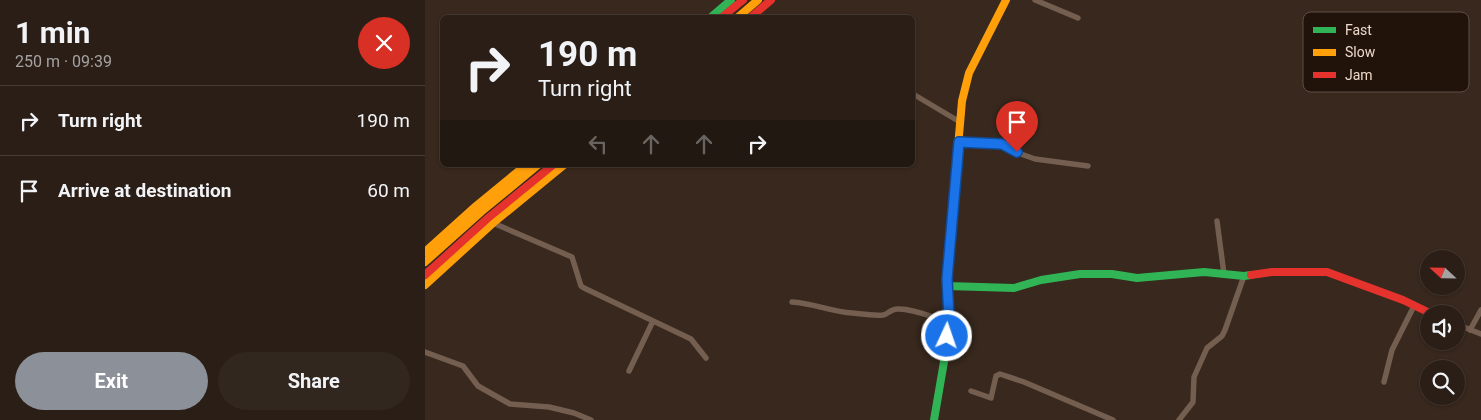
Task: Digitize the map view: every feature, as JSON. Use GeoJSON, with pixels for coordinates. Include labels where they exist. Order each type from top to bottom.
{"type":"FeatureCollection","features":[{"type":"Feature","properties":{"kind":"main road"},"geometry":{"type":"LineString","coordinates":[[714,15],[731,0]]}},
{"type":"Feature","properties":{"kind":"main road"},"geometry":{"type":"LineString","coordinates":[[725,15],[743,0]]}},
{"type":"Feature","properties":{"kind":"main road"},"geometry":{"type":"LineString","coordinates":[[740,15],[758,0]]}},
{"type":"Feature","properties":{"kind":"main road"},"geometry":{"type":"LineString","coordinates":[[757,14],[771,0]]}},
{"type":"Feature","properties":{"kind":"main road"},"geometry":{"type":"LineString","coordinates":[[934,420],[949,322],[947,286],[962,101],[969,73],[1006,0]]}},
{"type":"Feature","properties":{"kind":"main road"},"geometry":{"type":"LineString","coordinates":[[425,252],[524,167]]}},
{"type":"Feature","properties":{"kind":"main road"},"geometry":{"type":"LineString","coordinates":[[425,262],[536,167]]}},
{"type":"Feature","properties":{"kind":"main road"},"geometry":{"type":"LineString","coordinates":[[425,274],[488,218],[551,167]]}},
{"type":"Feature","properties":{"kind":"main road"},"geometry":{"type":"LineString","coordinates":[[425,285],[493,223],[562,167]]}},
{"type":"Feature","properties":{"kind":"main road"},"geometry":{"type":"LineString","coordinates":[[947,286],[1014,288],[1041,280],[1079,274],[1112,274],[1143,278],[1190,273],[1244,276],[1272,272],[1331,273],[1403,300],[1420,309]]}},
{"type":"Feature","properties":{"kind":"street"},"geometry":{"type":"LineString","coordinates":[[1035,0],[1079,18]]}},
{"type":"Feature","properties":{"kind":"street"},"geometry":{"type":"LineString","coordinates":[[915,95],[960,122]]}},
{"type":"Feature","properties":{"kind":"street"},"geometry":{"type":"LineString","coordinates":[[959,142],[1005,144],[1021,154],[1035,159],[1088,166]]}},
{"type":"Feature","properties":{"kind":"street"},"geometry":{"type":"LineString","coordinates":[[1217,221],[1224,274]]}},
{"type":"Feature","properties":{"kind":"street"},"geometry":{"type":"LineString","coordinates":[[493,223],[572,257],[581,286],[691,339],[706,358]]}},
{"type":"Feature","properties":{"kind":"street"},"geometry":{"type":"LineString","coordinates":[[1179,420],[1193,402],[1194,377],[1207,348],[1225,330],[1244,276]]}},
{"type":"Feature","properties":{"kind":"street"},"geometry":{"type":"LineString","coordinates":[[792,302],[808,303],[841,312],[869,315],[886,315],[891,310],[897,309],[949,322]]}},
{"type":"Feature","properties":{"kind":"street"},"geometry":{"type":"LineString","coordinates":[[1384,382],[1392,350],[1414,306]]}},
{"type":"Feature","properties":{"kind":"street"},"geometry":{"type":"LineString","coordinates":[[1470,330],[1481,310]]}},
{"type":"Feature","properties":{"kind":"street"},"geometry":{"type":"LineString","coordinates":[[629,371],[653,321]]}},
{"type":"Feature","properties":{"kind":"street"},"geometry":{"type":"LineString","coordinates":[[1465,328],[1481,334]]}},
{"type":"Feature","properties":{"kind":"street"},"geometry":{"type":"LineString","coordinates":[[425,352],[463,366],[478,386],[510,404],[549,407],[574,413],[591,420]]}},
{"type":"Feature","properties":{"kind":"street"},"geometry":{"type":"LineString","coordinates":[[971,391],[991,398],[997,376],[1000,374],[1024,382],[1113,420]]}},
{"type":"Feature","properties":{"kind":"traffic: fast"},"geometry":{"type":"LineString","coordinates":[[714,15],[731,0]]}},
{"type":"Feature","properties":{"kind":"traffic: fast"},"geometry":{"type":"LineString","coordinates":[[934,420],[949,322],[947,279],[958,147]]}},
{"type":"Feature","properties":{"kind":"traffic: fast"},"geometry":{"type":"LineString","coordinates":[[947,286],[1014,288],[1041,280],[1080,274],[1112,274],[1137,278],[1204,272],[1251,275]]}},
{"type":"Feature","properties":{"kind":"traffic: slow"},"geometry":{"type":"LineString","coordinates":[[740,15],[758,0]]}},
{"type":"Feature","properties":{"kind":"traffic: slow"},"geometry":{"type":"LineString","coordinates":[[958,147],[962,101],[969,73],[1006,0]]}},
{"type":"Feature","properties":{"kind":"traffic: slow"},"geometry":{"type":"LineString","coordinates":[[425,252],[476,206],[524,167]]}},
{"type":"Feature","properties":{"kind":"traffic: slow"},"geometry":{"type":"LineString","coordinates":[[425,262],[536,167]]}},
{"type":"Feature","properties":{"kind":"traffic: slow"},"geometry":{"type":"LineString","coordinates":[[425,285],[493,223],[562,167]]}},
{"type":"Feature","properties":{"kind":"traffic: jam"},"geometry":{"type":"LineString","coordinates":[[725,15],[743,0]]}},
{"type":"Feature","properties":{"kind":"traffic: jam"},"geometry":{"type":"LineString","coordinates":[[754,15],[771,0]]}},
{"type":"Feature","properties":{"kind":"traffic: jam"},"geometry":{"type":"LineString","coordinates":[[425,275],[488,218],[551,167]]}},
{"type":"Feature","properties":{"kind":"traffic: jam"},"geometry":{"type":"LineString","coordinates":[[1251,275],[1272,272],[1327,272],[1420,308]]}},
{"type":"Feature","properties":{"kind":"route"},"geometry":{"type":"LineString","coordinates":[[947,336],[949,317],[947,279],[959,142],[1005,144],[1017,152]]}}]}
